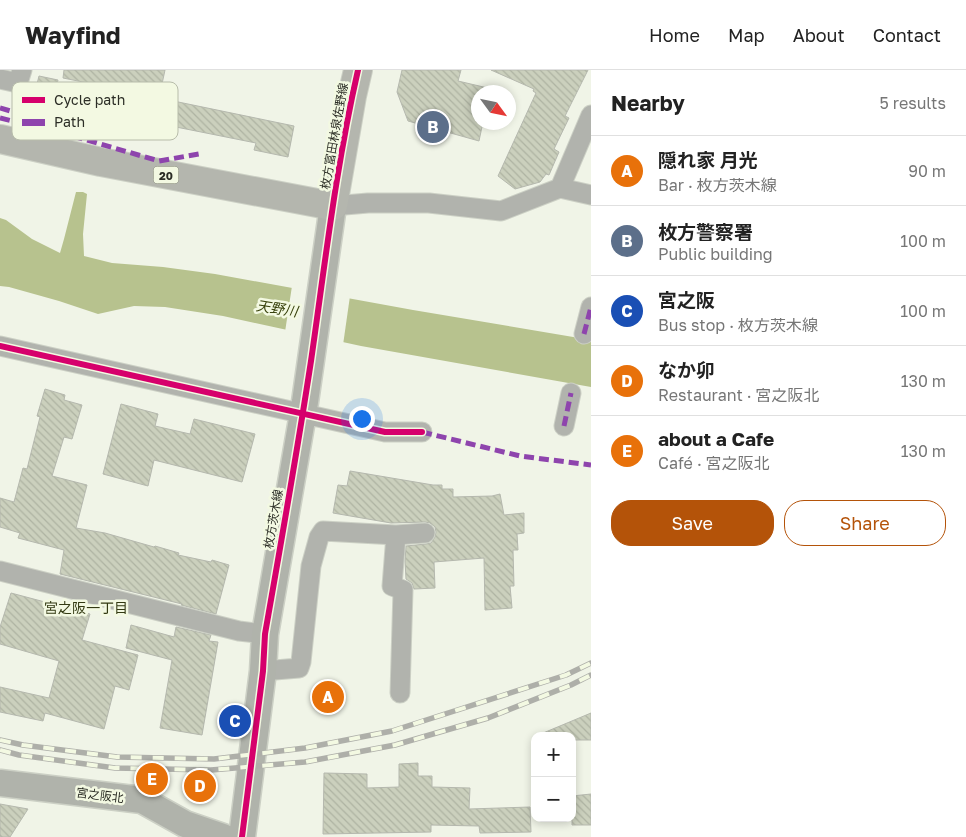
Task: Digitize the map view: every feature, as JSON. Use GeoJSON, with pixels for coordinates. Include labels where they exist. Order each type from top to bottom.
{"type":"FeatureCollection","features":[{"type":"Feature","properties":{"kind":"main road","name":"枚方富田林泉佐野線"},"geometry":{"type":"LineString","coordinates":[[0,139],[101,162],[333,206],[358,70]]}},
{"type":"Feature","properties":{"kind":"main road","name":"枚方茨木線"},"geometry":{"type":"LineString","coordinates":[[242,837],[263,671],[265,634],[304,408],[333,206]]}},
{"type":"Feature","properties":{"kind":"main road","name":"宮之阪北"},"geometry":{"type":"LineString","coordinates":[[0,783],[142,800],[185,824],[223,837]]}},
{"type":"Feature","properties":{"kind":"street"},"geometry":{"type":"LineString","coordinates":[[18,82],[22,70]]}},
{"type":"Feature","properties":{"kind":"street"},"geometry":{"type":"LineString","coordinates":[[0,79],[14,82]]}},
{"type":"Feature","properties":{"kind":"street"},"geometry":{"type":"LineString","coordinates":[[560,188],[591,115]]}},
{"type":"Feature","properties":{"kind":"street"},"geometry":{"type":"LineString","coordinates":[[333,206],[368,203],[429,203],[501,211],[560,188],[591,195]]}},
{"type":"Feature","properties":{"kind":"street"},"geometry":{"type":"LineString","coordinates":[[584,334],[591,307]]}},
{"type":"Feature","properties":{"kind":"street"},"geometry":{"type":"LineString","coordinates":[[0,346],[304,408],[384,432],[422,432]]}},
{"type":"Feature","properties":{"kind":"street"},"geometry":{"type":"LineString","coordinates":[[564,426],[571,393]]}},
{"type":"Feature","properties":{"kind":"street"},"geometry":{"type":"LineString","coordinates":[[263,671],[298,668],[301,662],[311,566],[323,531],[396,535],[425,533]]}},
{"type":"Feature","properties":{"kind":"street"},"geometry":{"type":"LineString","coordinates":[[396,535],[392,586],[403,590],[400,693]]}},
{"type":"Feature","properties":{"kind":"street"},"geometry":{"type":"LineString","coordinates":[[0,571],[239,631],[265,634]]}},
{"type":"Feature","properties":{"kind":"water","name":"天野川"},"geometry":{"type":"Polygon","coordinates":[[[76,192],[87,194],[83,234],[84,256],[112,263],[215,274],[591,340],[591,387],[361,346],[223,316],[165,307],[134,306],[98,314],[59,301],[0,286],[0,218],[6,220],[32,239],[60,253],[76,192]]]}},
{"type":"Feature","properties":{"kind":"pier"},"geometry":{"type":"Polygon","coordinates":[[[292,286],[350,296],[343,345],[285,332],[292,286]]]}},
{"type":"Feature","properties":{"kind":"building"},"geometry":{"type":"Polygon","coordinates":[[[64,70],[165,70],[162,82],[83,82],[63,78],[64,70]]]}},
{"type":"Feature","properties":{"kind":"building"},"geometry":{"type":"Polygon","coordinates":[[[402,70],[461,70],[458,81],[475,85],[471,85],[471,130],[481,130],[479,141],[408,121],[397,92],[402,70]]]}},
{"type":"Feature","properties":{"kind":"building"},"geometry":{"type":"Polygon","coordinates":[[[491,70],[588,70],[565,116],[569,118],[554,149],[559,152],[549,175],[546,174],[540,182],[515,189],[498,176],[536,93],[533,91],[534,89],[491,70]]]}},
{"type":"Feature","properties":{"kind":"building"},"geometry":{"type":"Polygon","coordinates":[[[39,76],[58,80],[58,82],[38,82],[39,76]]]}},
{"type":"Feature","properties":{"kind":"building"},"geometry":{"type":"Polygon","coordinates":[[[178,102],[294,126],[288,157],[254,150],[256,143],[178,127],[178,102]]]}},
{"type":"Feature","properties":{"kind":"building"},"geometry":{"type":"Polygon","coordinates":[[[45,389],[65,395],[64,400],[82,405],[72,439],[64,437],[52,476],[87,485],[76,528],[105,533],[155,546],[179,553],[178,555],[211,562],[212,560],[229,565],[216,614],[60,574],[64,550],[18,538],[20,533],[0,527],[0,498],[14,502],[23,468],[27,469],[40,417],[37,416],[45,389]]]}},
{"type":"Feature","properties":{"kind":"building"},"geometry":{"type":"Polygon","coordinates":[[[121,404],[158,414],[155,426],[190,434],[194,419],[255,434],[242,482],[154,460],[148,486],[103,474],[121,404]]]}},
{"type":"Feature","properties":{"kind":"building"},"geometry":{"type":"Polygon","coordinates":[[[350,471],[442,485],[442,489],[453,489],[453,497],[500,494],[504,515],[524,513],[524,533],[517,534],[518,550],[513,550],[514,586],[510,586],[512,608],[485,610],[484,558],[434,562],[435,588],[414,589],[412,583],[406,579],[406,546],[431,543],[435,537],[435,527],[425,522],[391,523],[333,513],[338,485],[347,486],[350,471]]]}},
{"type":"Feature","properties":{"kind":"building"},"geometry":{"type":"Polygon","coordinates":[[[11,593],[90,614],[82,640],[138,655],[129,690],[115,686],[104,729],[45,713],[43,721],[0,712],[0,687],[49,698],[59,661],[0,644],[0,627],[11,593]]]}},
{"type":"Feature","properties":{"kind":"building"},"geometry":{"type":"Polygon","coordinates":[[[131,625],[174,637],[176,627],[211,635],[209,641],[218,642],[202,735],[160,728],[172,660],[126,648],[131,625]]]}},
{"type":"Feature","properties":{"kind":"building"},"geometry":{"type":"Polygon","coordinates":[[[591,713],[591,740],[576,740],[576,732],[546,732],[591,713]]]}},
{"type":"Feature","properties":{"kind":"building"},"geometry":{"type":"Polygon","coordinates":[[[418,763],[418,776],[432,776],[432,787],[470,788],[469,809],[530,807],[531,832],[480,833],[479,826],[431,825],[431,832],[323,834],[324,773],[367,774],[367,788],[399,787],[399,764],[418,763]]]}},
{"type":"Feature","properties":{"kind":"building"},"geometry":{"type":"Polygon","coordinates":[[[591,794],[591,825],[572,825],[572,822],[576,822],[576,796],[591,794]]]}},
{"type":"Feature","properties":{"kind":"building"},"geometry":{"type":"Polygon","coordinates":[[[0,804],[28,809],[10,837],[0,837],[0,804]]]}},
{"type":"Feature","properties":{"kind":"railway"},"geometry":{"type":"LineString","coordinates":[[0,740],[23,745],[117,757],[214,759],[305,748],[392,731],[566,675],[591,663]]}},
{"type":"Feature","properties":{"kind":"railway"},"geometry":{"type":"LineString","coordinates":[[0,750],[19,755],[115,768],[211,770],[305,762],[395,745],[488,718],[571,685],[591,675]]}},
{"type":"Feature","properties":{"kind":"marked path"},"geometry":{"type":"LineString","coordinates":[[0,108],[12,111]]}},
{"type":"Feature","properties":{"kind":"marked path"},"geometry":{"type":"LineString","coordinates":[[0,118],[12,121]]}},
{"type":"Feature","properties":{"kind":"marked path"},"geometry":{"type":"LineString","coordinates":[[87,140],[159,161],[199,154]]}},
{"type":"Feature","properties":{"kind":"marked path"},"geometry":{"type":"LineString","coordinates":[[584,334],[591,307]]}},
{"type":"Feature","properties":{"kind":"marked path"},"geometry":{"type":"LineString","coordinates":[[564,426],[571,393]]}},
{"type":"Feature","properties":{"kind":"marked path"},"geometry":{"type":"LineString","coordinates":[[422,432],[520,456],[591,465]]}},
{"type":"Feature","properties":{"kind":"cycle path"},"geometry":{"type":"LineString","coordinates":[[242,837],[263,671],[265,634],[306,395],[337,179],[358,70]]}},
{"type":"Feature","properties":{"kind":"cycle path"},"geometry":{"type":"LineString","coordinates":[[0,346],[385,432],[422,432]]}},
{"type":"Feature","properties":{"kind":"place","name":"枚方警察署"},"geometry":{"type":"Point","coordinates":[433,127]}},
{"type":"Feature","properties":{"kind":"place","name":"隠れ家 月光"},"geometry":{"type":"Point","coordinates":[328,697]}},
{"type":"Feature","properties":{"kind":"place","name":"宮之阪"},"geometry":{"type":"Point","coordinates":[235,721]}},
{"type":"Feature","properties":{"kind":"place","name":"about a Cafe"},"geometry":{"type":"Point","coordinates":[152,779]}},
{"type":"Feature","properties":{"kind":"place","name":"なか卯"},"geometry":{"type":"Point","coordinates":[200,786]}},
{"type":"Feature","properties":{"kind":"district","name":"宮之阪一丁目"},"geometry":{"type":"Point","coordinates":[86,607]}}]}
